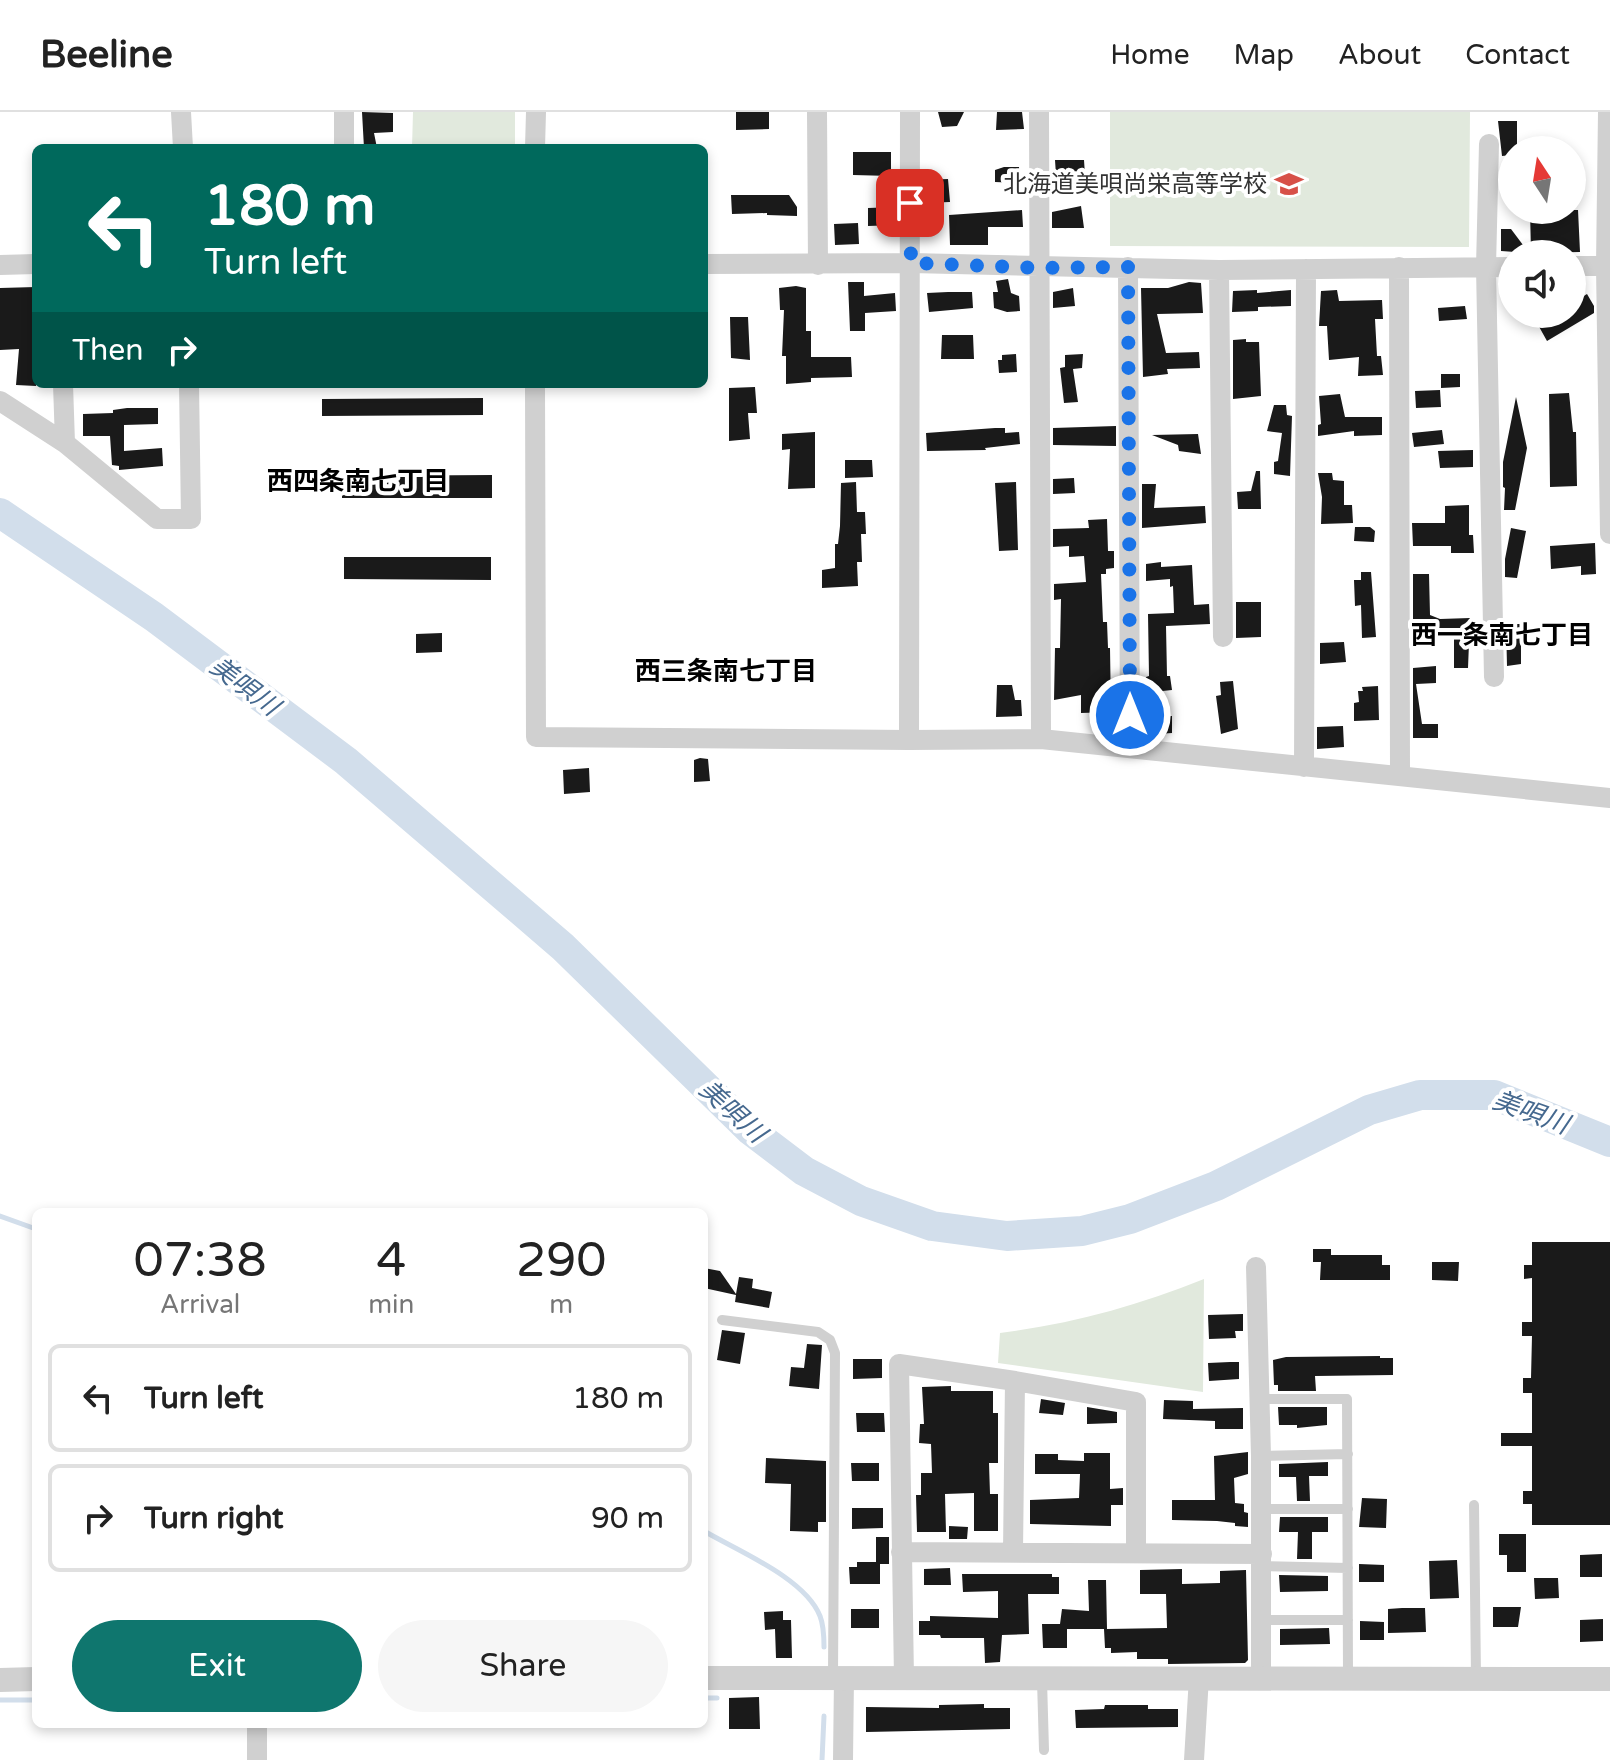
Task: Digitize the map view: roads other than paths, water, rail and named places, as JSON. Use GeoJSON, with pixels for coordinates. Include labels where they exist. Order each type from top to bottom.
{"type":"FeatureCollection","features":[{"type":"Feature","properties":{"kind":"street"},"geometry":{"type":"LineString","coordinates":[[181,112],[183,144]]}},
{"type":"Feature","properties":{"kind":"street"},"geometry":{"type":"LineString","coordinates":[[344,112],[344,144]]}},
{"type":"Feature","properties":{"kind":"street"},"geometry":{"type":"LineString","coordinates":[[535,144],[536,112]]}},
{"type":"Feature","properties":{"kind":"street"},"geometry":{"type":"LineString","coordinates":[[817,112],[818,265]]}},
{"type":"Feature","properties":{"kind":"street"},"geometry":{"type":"LineString","coordinates":[[909,740],[910,112]]}},
{"type":"Feature","properties":{"kind":"street"},"geometry":{"type":"LineString","coordinates":[[1039,112],[1041,739]]}},
{"type":"Feature","properties":{"kind":"street"},"geometry":{"type":"LineString","coordinates":[[1608,112],[1610,534]]}},
{"type":"Feature","properties":{"kind":"street"},"geometry":{"type":"LineString","coordinates":[[1489,144],[1486,267],[1494,677]]}},
{"type":"Feature","properties":{"kind":"street"},"geometry":{"type":"LineString","coordinates":[[708,264],[911,263],[1219,270],[1498,267]]}},
{"type":"Feature","properties":{"kind":"street"},"geometry":{"type":"LineString","coordinates":[[0,265],[32,264]]}},
{"type":"Feature","properties":{"kind":"street"},"geometry":{"type":"LineString","coordinates":[[1586,266],[1608,266]]}},
{"type":"Feature","properties":{"kind":"street"},"geometry":{"type":"LineString","coordinates":[[1128,267],[1130,747]]}},
{"type":"Feature","properties":{"kind":"street"},"geometry":{"type":"LineString","coordinates":[[1399,267],[1400,775]]}},
{"type":"Feature","properties":{"kind":"street"},"geometry":{"type":"LineString","coordinates":[[1304,767],[1306,269]]}},
{"type":"Feature","properties":{"kind":"street"},"geometry":{"type":"LineString","coordinates":[[1219,270],[1223,637]]}},
{"type":"Feature","properties":{"kind":"street"},"geometry":{"type":"LineString","coordinates":[[63,388],[65,443]]}},
{"type":"Feature","properties":{"kind":"street"},"geometry":{"type":"LineString","coordinates":[[0,401],[65,443],[157,519],[191,519],[189,388]]}},
{"type":"Feature","properties":{"kind":"street"},"geometry":{"type":"LineString","coordinates":[[535,388],[536,737],[1041,739],[1610,798]]}},
{"type":"Feature","properties":{"kind":"street"},"geometry":{"type":"LineString","coordinates":[[1256,1267],[1261,1456],[1261,1678]]}},
{"type":"Feature","properties":{"kind":"street"},"geometry":{"type":"LineString","coordinates":[[904,1678],[899,1364],[1136,1402],[1136,1553]]}},
{"type":"Feature","properties":{"kind":"street"},"geometry":{"type":"LineString","coordinates":[[1013,1552],[1015,1381]]}},
{"type":"Feature","properties":{"kind":"street"},"geometry":{"type":"LineString","coordinates":[[901,1552],[1136,1553],[1262,1560]]}},
{"type":"Feature","properties":{"kind":"street"},"geometry":{"type":"LineString","coordinates":[[838,1677],[843,1760]]}},
{"type":"Feature","properties":{"kind":"street"},"geometry":{"type":"LineString","coordinates":[[1194,1760],[1199,1677]]}},
{"type":"Feature","properties":{"kind":"street"},"geometry":{"type":"LineString","coordinates":[[708,1678],[1610,1679]]}},
{"type":"Feature","properties":{"kind":"street"},"geometry":{"type":"LineString","coordinates":[[0,1680],[32,1679]]}},
{"type":"Feature","properties":{"kind":"street"},"geometry":{"type":"LineString","coordinates":[[257,1728],[257,1760]]}},
{"type":"Feature","properties":{"kind":"lane"},"geometry":{"type":"LineString","coordinates":[[722,1320],[818,1332],[830,1340],[835,1353],[838,1677]]}},
{"type":"Feature","properties":{"kind":"lane"},"geometry":{"type":"LineString","coordinates":[[1258,1399],[1347,1399],[1348,1677]]}},
{"type":"Feature","properties":{"kind":"lane"},"geometry":{"type":"LineString","coordinates":[[1261,1456],[1348,1454]]}},
{"type":"Feature","properties":{"kind":"lane"},"geometry":{"type":"LineString","coordinates":[[1474,1505],[1476,1678]]}},
{"type":"Feature","properties":{"kind":"lane"},"geometry":{"type":"LineString","coordinates":[[1261,1509],[1348,1509]]}},
{"type":"Feature","properties":{"kind":"lane"},"geometry":{"type":"LineString","coordinates":[[1262,1560],[1348,1568]]}},
{"type":"Feature","properties":{"kind":"lane"},"geometry":{"type":"LineString","coordinates":[[1261,1620],[1348,1620]]}},
{"type":"Feature","properties":{"kind":"lane"},"geometry":{"type":"LineString","coordinates":[[1042,1680],[1044,1750]]}},
{"type":"Feature","properties":{"kind":"waterway","name":"美唄川"},"geometry":{"type":"LineString","coordinates":[[0,513],[154,617],[346,761],[563,947],[750,1130],[804,1171],[861,1201],[932,1226],[1007,1236],[1082,1231],[1130,1219],[1216,1186],[1369,1110],[1420,1095],[1494,1095],[1610,1142]]}},
{"type":"Feature","properties":{"kind":"waterway"},"geometry":{"type":"LineString","coordinates":[[0,1216],[32,1228]]}},
{"type":"Feature","properties":{"kind":"waterway"},"geometry":{"type":"LineString","coordinates":[[708,1533],[769,1567],[800,1590],[820,1616],[824,1647]]}},
{"type":"Feature","properties":{"kind":"waterway"},"geometry":{"type":"LineString","coordinates":[[708,1698],[717,1698]]}},
{"type":"Feature","properties":{"kind":"waterway"},"geometry":{"type":"LineString","coordinates":[[0,1700],[32,1700]]}},
{"type":"Feature","properties":{"kind":"waterway"},"geometry":{"type":"LineString","coordinates":[[822,1760],[824,1716]]}},
{"type":"Feature","properties":{"kind":"place","name":"北海道美唄尚栄高等学校"},"geometry":{"type":"Point","coordinates":[1289,184]}},
{"type":"Feature","properties":{"kind":"district","name":"西四条南七丁目"},"geometry":{"type":"Point","coordinates":[358,481]}},
{"type":"Feature","properties":{"kind":"district","name":"西一条南七丁目"},"geometry":{"type":"Point","coordinates":[1502,635]}},
{"type":"Feature","properties":{"kind":"district","name":"西三条南七丁目"},"geometry":{"type":"Point","coordinates":[726,671]}}]}
